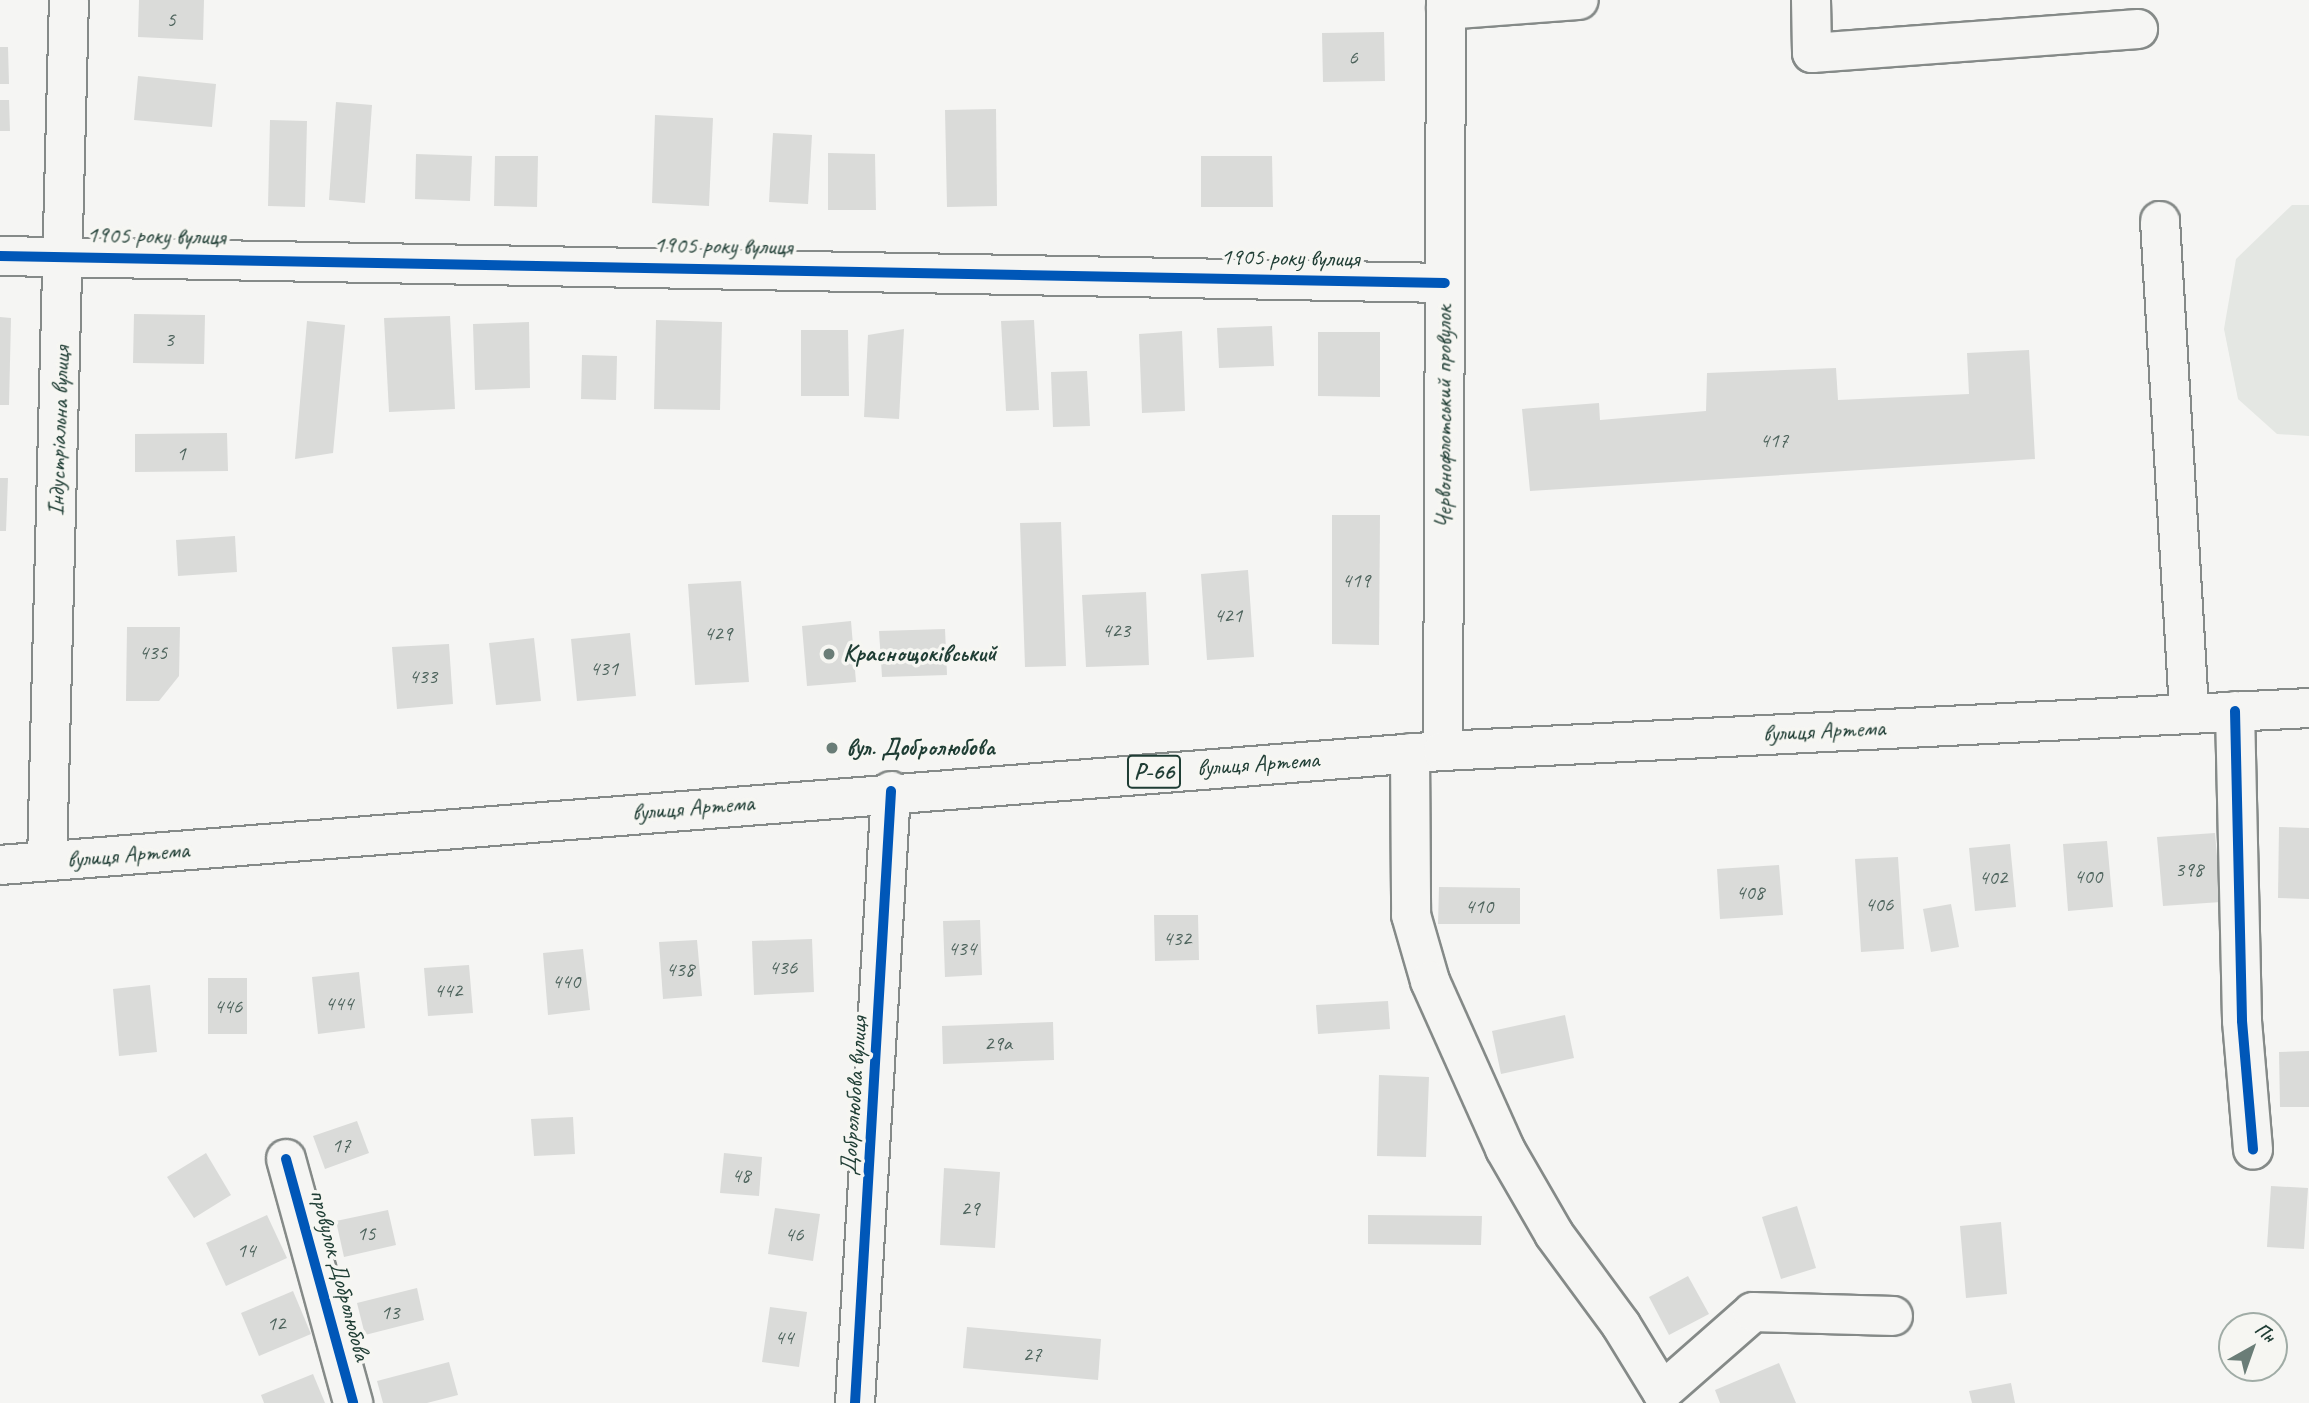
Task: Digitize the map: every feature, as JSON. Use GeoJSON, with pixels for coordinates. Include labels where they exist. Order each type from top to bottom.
{"type":"FeatureCollection","features":[{"type":"Feature","properties":{"kind":"street","name":"Індустріальна вулиця"},"geometry":{"type":"LineString","coordinates":[[47,862],[69,0]]}},
{"type":"Feature","properties":{"kind":"street"},"geometry":{"type":"LineString","coordinates":[[1446,5],[1580,0]]}},
{"type":"Feature","properties":{"kind":"street"},"geometry":{"type":"LineString","coordinates":[[1811,0],[1812,53],[2138,29]]}},
{"type":"Feature","properties":{"kind":"street","name":"Червонофлотський провулок"},"geometry":{"type":"LineString","coordinates":[[1446,5],[1445,283],[1427,752],[1412,915],[1430,981],[1505,1149],[1554,1234],[1620,1325],[1662,1392],[1754,1312],[1893,1316]]}},
{"type":"Feature","properties":{"kind":"street"},"geometry":{"type":"LineString","coordinates":[[2160,221],[2189,712]]}},
{"type":"Feature","properties":{"kind":"street","name":"1905 року вулиця"},"geometry":{"type":"LineString","coordinates":[[0,256],[64,255],[1445,283]]}},
{"type":"Feature","properties":{"kind":"street","name":"вулиця Артема"},"geometry":{"type":"LineString","coordinates":[[0,865],[891,791],[1427,752],[2309,708]]}},
{"type":"Feature","properties":{"kind":"street"},"geometry":{"type":"LineString","coordinates":[[2235,711],[2242,1021],[2253,1150]]}},
{"type":"Feature","properties":{"kind":"street","name":"Добролюбова вулиця"},"geometry":{"type":"LineString","coordinates":[[855,1403],[891,791]]}},
{"type":"Feature","properties":{"kind":"street","name":"провулок Добролюбова"},"geometry":{"type":"LineString","coordinates":[[286,1159],[353,1403]]}},
{"type":"Feature","properties":{"kind":"shaded area"},"geometry":{"type":"Polygon","coordinates":[[[2292,205],[2309,205],[2309,436],[2277,434],[2238,399],[2224,329],[2236,259],[2292,205]]]}},
{"type":"Feature","properties":{"kind":"building"},"geometry":{"type":"Polygon","coordinates":[[[139,0],[204,0],[203,40],[138,37],[139,0]]]}},
{"type":"Feature","properties":{"kind":"building"},"geometry":{"type":"Polygon","coordinates":[[[1384,32],[1385,81],[1323,82],[1322,33],[1384,32]]]}},
{"type":"Feature","properties":{"kind":"building"},"geometry":{"type":"Polygon","coordinates":[[[0,47],[8,47],[9,84],[0,84],[0,47]]]}},
{"type":"Feature","properties":{"kind":"building"},"geometry":{"type":"Polygon","coordinates":[[[138,76],[216,84],[212,127],[134,120],[138,76]]]}},
{"type":"Feature","properties":{"kind":"building"},"geometry":{"type":"Polygon","coordinates":[[[0,100],[9,100],[10,131],[0,131],[0,100]]]}},
{"type":"Feature","properties":{"kind":"building"},"geometry":{"type":"Polygon","coordinates":[[[336,102],[372,105],[365,203],[329,200],[336,102]]]}},
{"type":"Feature","properties":{"kind":"building"},"geometry":{"type":"Polygon","coordinates":[[[996,109],[997,206],[947,207],[945,110],[996,109]]]}},
{"type":"Feature","properties":{"kind":"building"},"geometry":{"type":"Polygon","coordinates":[[[655,115],[713,118],[709,206],[652,203],[655,115]]]}},
{"type":"Feature","properties":{"kind":"building"},"geometry":{"type":"Polygon","coordinates":[[[270,120],[307,121],[305,207],[268,206],[270,120]]]}},
{"type":"Feature","properties":{"kind":"building"},"geometry":{"type":"Polygon","coordinates":[[[773,133],[812,135],[808,204],[769,202],[773,133]]]}},
{"type":"Feature","properties":{"kind":"building"},"geometry":{"type":"Polygon","coordinates":[[[828,153],[875,154],[876,210],[828,210],[828,153]]]}},
{"type":"Feature","properties":{"kind":"building"},"geometry":{"type":"Polygon","coordinates":[[[416,154],[472,156],[470,201],[415,199],[416,154]]]}},
{"type":"Feature","properties":{"kind":"building"},"geometry":{"type":"Polygon","coordinates":[[[495,156],[538,156],[537,207],[494,206],[495,156]]]}},
{"type":"Feature","properties":{"kind":"building"},"geometry":{"type":"Polygon","coordinates":[[[1201,156],[1272,156],[1273,207],[1201,207],[1201,156]]]}},
{"type":"Feature","properties":{"kind":"building"},"geometry":{"type":"Polygon","coordinates":[[[134,314],[205,315],[204,364],[133,363],[134,314]]]}},
{"type":"Feature","properties":{"kind":"building"},"geometry":{"type":"Polygon","coordinates":[[[450,316],[455,409],[389,412],[384,318],[450,316]]]}},
{"type":"Feature","properties":{"kind":"building"},"geometry":{"type":"Polygon","coordinates":[[[0,317],[11,318],[9,405],[0,405],[0,317]]]}},
{"type":"Feature","properties":{"kind":"building"},"geometry":{"type":"Polygon","coordinates":[[[656,320],[722,322],[720,410],[654,409],[656,320]]]}},
{"type":"Feature","properties":{"kind":"building"},"geometry":{"type":"Polygon","coordinates":[[[1034,320],[1039,410],[1006,411],[1001,321],[1034,320]]]}},
{"type":"Feature","properties":{"kind":"building"},"geometry":{"type":"Polygon","coordinates":[[[307,321],[345,325],[333,453],[295,459],[307,321]]]}},
{"type":"Feature","properties":{"kind":"building"},"geometry":{"type":"Polygon","coordinates":[[[529,322],[530,388],[475,390],[473,324],[529,322]]]}},
{"type":"Feature","properties":{"kind":"building"},"geometry":{"type":"Polygon","coordinates":[[[1272,326],[1274,366],[1219,368],[1217,328],[1272,326]]]}},
{"type":"Feature","properties":{"kind":"building"},"geometry":{"type":"Polygon","coordinates":[[[904,329],[899,419],[864,417],[868,335],[904,329]]]}},
{"type":"Feature","properties":{"kind":"building"},"geometry":{"type":"Polygon","coordinates":[[[801,330],[848,330],[849,396],[801,396],[801,330]]]}},
{"type":"Feature","properties":{"kind":"building"},"geometry":{"type":"Polygon","coordinates":[[[1182,331],[1185,411],[1142,413],[1139,334],[1182,331]]]}},
{"type":"Feature","properties":{"kind":"building"},"geometry":{"type":"Polygon","coordinates":[[[1318,332],[1380,332],[1380,397],[1318,396],[1318,332]]]}},
{"type":"Feature","properties":{"kind":"building"},"geometry":{"type":"Polygon","coordinates":[[[2029,350],[2035,459],[1530,491],[1522,409],[1599,403],[1600,420],[1706,411],[1707,373],[1836,368],[1838,400],[1969,394],[1967,353],[2029,350]]]}},
{"type":"Feature","properties":{"kind":"building"},"geometry":{"type":"Polygon","coordinates":[[[582,355],[617,356],[616,400],[581,399],[582,355]]]}},
{"type":"Feature","properties":{"kind":"building"},"geometry":{"type":"Polygon","coordinates":[[[1087,371],[1090,426],[1053,427],[1051,372],[1087,371]]]}},
{"type":"Feature","properties":{"kind":"building"},"geometry":{"type":"Polygon","coordinates":[[[227,433],[228,471],[135,472],[135,434],[227,433]]]}},
{"type":"Feature","properties":{"kind":"building"},"geometry":{"type":"Polygon","coordinates":[[[0,478],[8,478],[6,531],[0,531],[0,478]]]}},
{"type":"Feature","properties":{"kind":"building"},"geometry":{"type":"Polygon","coordinates":[[[1332,515],[1380,515],[1379,645],[1332,644],[1332,515]]]}},
{"type":"Feature","properties":{"kind":"building"},"geometry":{"type":"Polygon","coordinates":[[[1061,522],[1066,666],[1025,667],[1020,523],[1061,522]]]}},
{"type":"Feature","properties":{"kind":"building"},"geometry":{"type":"Polygon","coordinates":[[[235,536],[237,572],[178,576],[176,540],[235,536]]]}},
{"type":"Feature","properties":{"kind":"building"},"geometry":{"type":"Polygon","coordinates":[[[1248,570],[1254,657],[1207,660],[1201,574],[1248,570]]]}},
{"type":"Feature","properties":{"kind":"building"},"geometry":{"type":"Polygon","coordinates":[[[741,581],[749,682],[695,685],[688,584],[741,581]]]}},
{"type":"Feature","properties":{"kind":"building"},"geometry":{"type":"Polygon","coordinates":[[[1146,592],[1149,665],[1086,667],[1082,595],[1146,592]]]}},
{"type":"Feature","properties":{"kind":"building","name":"Краснощоківський"},"geometry":{"type":"Polygon","coordinates":[[[851,621],[856,682],[807,686],[802,626],[851,621]]]}},
{"type":"Feature","properties":{"kind":"building"},"geometry":{"type":"Polygon","coordinates":[[[127,627],[180,627],[179,676],[159,701],[126,701],[127,627]]]}},
{"type":"Feature","properties":{"kind":"building"},"geometry":{"type":"Polygon","coordinates":[[[945,629],[947,675],[882,677],[879,631],[945,629]]]}},
{"type":"Feature","properties":{"kind":"building"},"geometry":{"type":"Polygon","coordinates":[[[630,633],[636,696],[577,701],[571,639],[630,633]]]}},
{"type":"Feature","properties":{"kind":"building"},"geometry":{"type":"Polygon","coordinates":[[[534,638],[541,701],[496,705],[489,643],[534,638]]]}},
{"type":"Feature","properties":{"kind":"building"},"geometry":{"type":"Polygon","coordinates":[[[449,644],[453,704],[397,709],[392,647],[449,644]]]}},
{"type":"Feature","properties":{"kind":"building"},"geometry":{"type":"Polygon","coordinates":[[[2279,827],[2309,828],[2309,899],[2278,898],[2279,827]]]}},
{"type":"Feature","properties":{"kind":"building"},"geometry":{"type":"Polygon","coordinates":[[[2215,833],[2221,902],[2163,906],[2157,837],[2215,833]]]}},
{"type":"Feature","properties":{"kind":"building"},"geometry":{"type":"Polygon","coordinates":[[[2107,841],[2113,907],[2068,911],[2063,844],[2107,841]]]}},
{"type":"Feature","properties":{"kind":"building"},"geometry":{"type":"Polygon","coordinates":[[[2010,844],[2016,907],[1975,911],[1969,848],[2010,844]]]}},
{"type":"Feature","properties":{"kind":"building"},"geometry":{"type":"Polygon","coordinates":[[[1898,857],[1904,949],[1861,952],[1855,859],[1898,857]]]}},
{"type":"Feature","properties":{"kind":"building"},"geometry":{"type":"Polygon","coordinates":[[[1779,865],[1783,915],[1720,919],[1717,869],[1779,865]]]}},
{"type":"Feature","properties":{"kind":"building"},"geometry":{"type":"Polygon","coordinates":[[[1439,887],[1520,888],[1520,924],[1438,924],[1439,887]]]}},
{"type":"Feature","properties":{"kind":"building"},"geometry":{"type":"Polygon","coordinates":[[[1951,904],[1959,947],[1931,952],[1923,909],[1951,904]]]}},
{"type":"Feature","properties":{"kind":"building"},"geometry":{"type":"Polygon","coordinates":[[[1154,915],[1198,915],[1199,960],[1155,961],[1154,915]]]}},
{"type":"Feature","properties":{"kind":"building"},"geometry":{"type":"Polygon","coordinates":[[[980,920],[982,975],[945,977],[943,921],[980,920]]]}},
{"type":"Feature","properties":{"kind":"building"},"geometry":{"type":"Polygon","coordinates":[[[812,939],[814,992],[754,995],[752,941],[812,939]]]}},
{"type":"Feature","properties":{"kind":"building"},"geometry":{"type":"Polygon","coordinates":[[[697,940],[702,996],[663,999],[659,942],[697,940]]]}},
{"type":"Feature","properties":{"kind":"building"},"geometry":{"type":"Polygon","coordinates":[[[583,949],[590,1010],[548,1015],[543,953],[583,949]]]}},
{"type":"Feature","properties":{"kind":"building"},"geometry":{"type":"Polygon","coordinates":[[[469,965],[473,1013],[428,1016],[424,968],[469,965]]]}},
{"type":"Feature","properties":{"kind":"building"},"geometry":{"type":"Polygon","coordinates":[[[359,972],[365,1028],[318,1034],[312,977],[359,972]]]}},
{"type":"Feature","properties":{"kind":"building"},"geometry":{"type":"Polygon","coordinates":[[[208,978],[247,978],[247,1034],[208,1034],[208,978]]]}},
{"type":"Feature","properties":{"kind":"building"},"geometry":{"type":"Polygon","coordinates":[[[150,985],[157,1052],[119,1056],[113,989],[150,985]]]}},
{"type":"Feature","properties":{"kind":"building"},"geometry":{"type":"Polygon","coordinates":[[[1388,1001],[1390,1029],[1318,1034],[1316,1005],[1388,1001]]]}},
{"type":"Feature","properties":{"kind":"building"},"geometry":{"type":"Polygon","coordinates":[[[1565,1015],[1574,1058],[1501,1074],[1492,1031],[1565,1015]]]}},
{"type":"Feature","properties":{"kind":"building"},"geometry":{"type":"Polygon","coordinates":[[[1053,1022],[1054,1060],[943,1064],[942,1026],[1053,1022]]]}},
{"type":"Feature","properties":{"kind":"building"},"geometry":{"type":"Polygon","coordinates":[[[2309,1051],[2309,1107],[2280,1107],[2279,1052],[2309,1051]]]}},
{"type":"Feature","properties":{"kind":"building"},"geometry":{"type":"Polygon","coordinates":[[[1379,1075],[1429,1077],[1426,1157],[1377,1156],[1379,1075]]]}},
{"type":"Feature","properties":{"kind":"building"},"geometry":{"type":"Polygon","coordinates":[[[573,1117],[575,1154],[534,1156],[531,1119],[573,1117]]]}},
{"type":"Feature","properties":{"kind":"building"},"geometry":{"type":"Polygon","coordinates":[[[357,1121],[369,1153],[325,1169],[313,1136],[357,1121]]]}},
{"type":"Feature","properties":{"kind":"building"},"geometry":{"type":"Polygon","coordinates":[[[206,1153],[231,1195],[194,1218],[167,1177],[206,1153]]]}},
{"type":"Feature","properties":{"kind":"building"},"geometry":{"type":"Polygon","coordinates":[[[724,1153],[762,1157],[759,1196],[720,1193],[724,1153]]]}},
{"type":"Feature","properties":{"kind":"building"},"geometry":{"type":"Polygon","coordinates":[[[944,1168],[1000,1172],[995,1248],[940,1245],[944,1168]]]}},
{"type":"Feature","properties":{"kind":"building"},"geometry":{"type":"Polygon","coordinates":[[[2271,1186],[2308,1188],[2304,1249],[2267,1247],[2271,1186]]]}},
{"type":"Feature","properties":{"kind":"building"},"geometry":{"type":"Polygon","coordinates":[[[1797,1206],[1816,1268],[1781,1279],[1762,1217],[1797,1206]]]}},
{"type":"Feature","properties":{"kind":"building"},"geometry":{"type":"Polygon","coordinates":[[[775,1208],[820,1214],[813,1261],[768,1254],[775,1208]]]}},
{"type":"Feature","properties":{"kind":"building"},"geometry":{"type":"Polygon","coordinates":[[[388,1210],[396,1245],[344,1257],[336,1221],[388,1210]]]}},
{"type":"Feature","properties":{"kind":"building"},"geometry":{"type":"Polygon","coordinates":[[[267,1215],[287,1258],[226,1286],[206,1243],[267,1215]]]}},
{"type":"Feature","properties":{"kind":"building"},"geometry":{"type":"Polygon","coordinates":[[[1368,1215],[1482,1216],[1481,1245],[1368,1244],[1368,1215]]]}},
{"type":"Feature","properties":{"kind":"building"},"geometry":{"type":"Polygon","coordinates":[[[2001,1222],[2007,1294],[1966,1298],[1960,1226],[2001,1222]]]}},
{"type":"Feature","properties":{"kind":"building"},"geometry":{"type":"Polygon","coordinates":[[[1688,1276],[1709,1314],[1669,1335],[1649,1297],[1688,1276]]]}},
{"type":"Feature","properties":{"kind":"building"},"geometry":{"type":"Polygon","coordinates":[[[417,1288],[424,1320],[365,1335],[357,1303],[417,1288]]]}},
{"type":"Feature","properties":{"kind":"building"},"geometry":{"type":"Polygon","coordinates":[[[293,1291],[311,1334],[259,1356],[241,1313],[293,1291]]]}},
{"type":"Feature","properties":{"kind":"building"},"geometry":{"type":"Polygon","coordinates":[[[770,1307],[807,1312],[799,1367],[762,1362],[770,1307]]]}},
{"type":"Feature","properties":{"kind":"building"},"geometry":{"type":"Polygon","coordinates":[[[967,1327],[1101,1339],[1098,1380],[963,1368],[967,1327]]]}},
{"type":"Feature","properties":{"kind":"building"},"geometry":{"type":"Polygon","coordinates":[[[449,1362],[458,1395],[427,1403],[383,1403],[377,1381],[449,1362]]]}},
{"type":"Feature","properties":{"kind":"building"},"geometry":{"type":"Polygon","coordinates":[[[1779,1363],[1796,1403],[1720,1403],[1715,1390],[1779,1363]]]}},
{"type":"Feature","properties":{"kind":"building"},"geometry":{"type":"Polygon","coordinates":[[[313,1374],[325,1403],[264,1403],[261,1395],[313,1374]]]}},
{"type":"Feature","properties":{"kind":"building"},"geometry":{"type":"Polygon","coordinates":[[[2011,1383],[2015,1403],[1972,1403],[1969,1391],[2011,1383]]]}},
{"type":"Feature","properties":{"kind":"cycle path"},"geometry":{"type":"LineString","coordinates":[[0,256],[1445,283]]}},
{"type":"Feature","properties":{"kind":"cycle path"},"geometry":{"type":"LineString","coordinates":[[2235,711],[2242,1021],[2253,1150]]}},
{"type":"Feature","properties":{"kind":"cycle path"},"geometry":{"type":"LineString","coordinates":[[855,1403],[891,791]]}},
{"type":"Feature","properties":{"kind":"cycle path"},"geometry":{"type":"LineString","coordinates":[[286,1159],[353,1403]]}},
{"type":"Feature","properties":{"kind":"place","name":"Краснощоківський"},"geometry":{"type":"Point","coordinates":[829,654]}},
{"type":"Feature","properties":{"kind":"place","name":"вул. Добролюбова"},"geometry":{"type":"Point","coordinates":[832,748]}}]}
